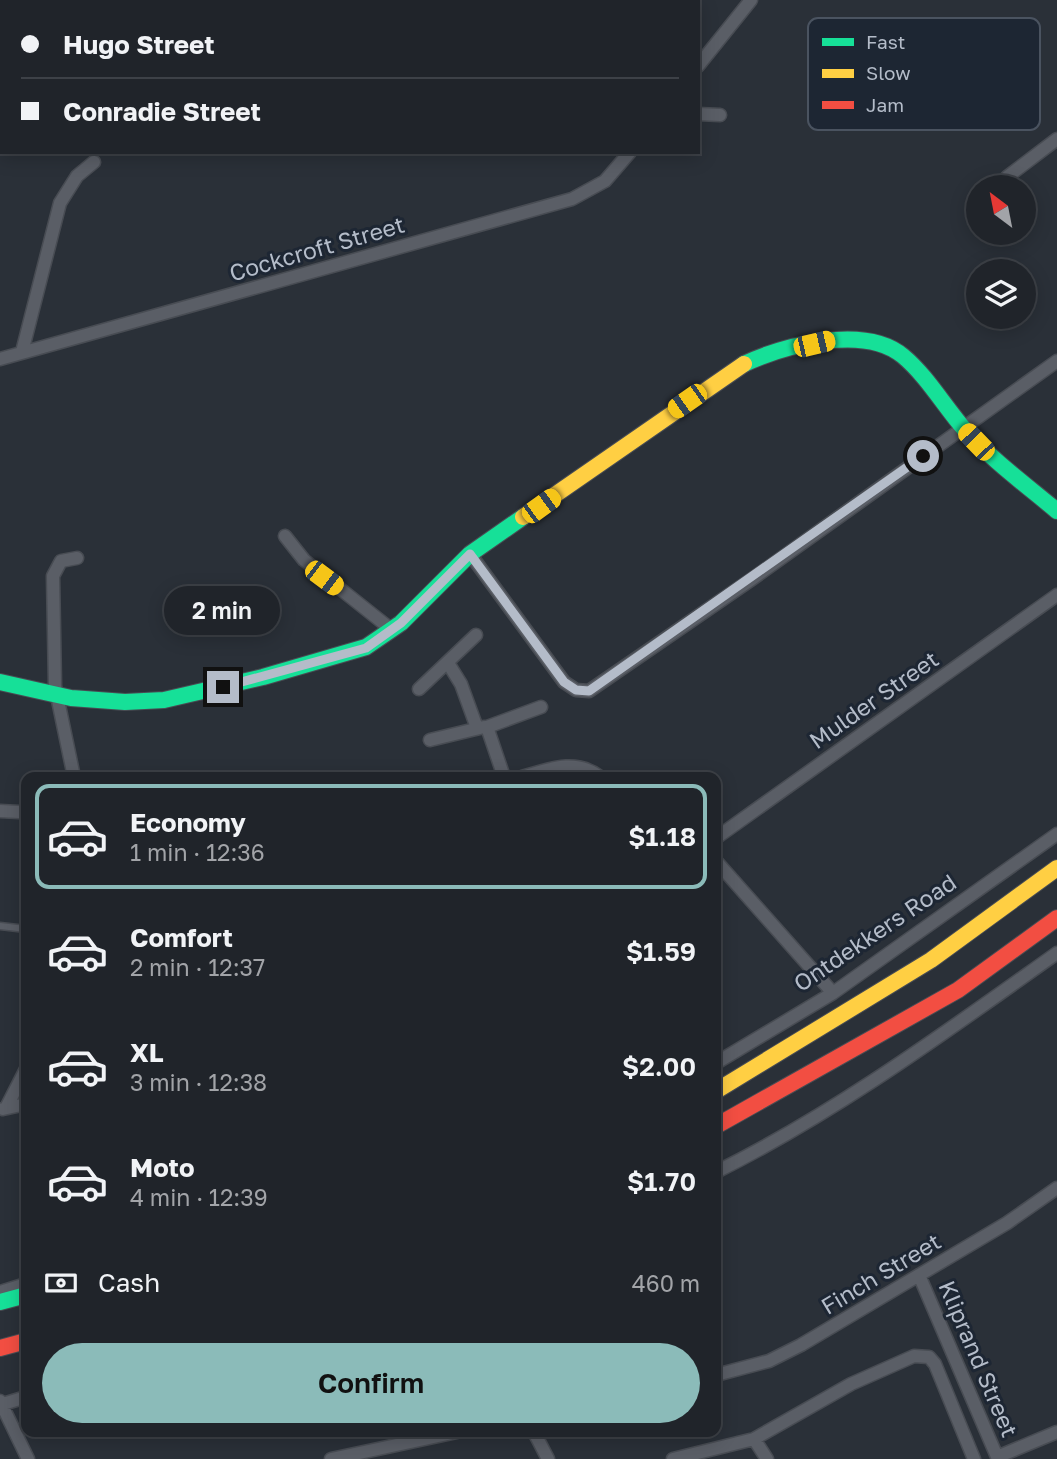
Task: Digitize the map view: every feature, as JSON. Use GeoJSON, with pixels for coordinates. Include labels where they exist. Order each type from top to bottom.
{"type":"FeatureCollection","features":[{"type":"Feature","properties":{"kind":"street"},"geometry":{"type":"LineString","coordinates":[[700,64],[751,0]]}},
{"type":"Feature","properties":{"kind":"street"},"geometry":{"type":"LineString","coordinates":[[700,114],[720,115]]}},
{"type":"Feature","properties":{"kind":"street"},"geometry":{"type":"LineString","coordinates":[[1010,175],[1057,139]]}},
{"type":"Feature","properties":{"kind":"street","name":"Cockcroft Street"},"geometry":{"type":"LineString","coordinates":[[0,359],[572,199],[605,181],[627,154]]}},
{"type":"Feature","properties":{"kind":"street"},"geometry":{"type":"LineString","coordinates":[[22,352],[60,203],[77,176],[94,162]]}},
{"type":"Feature","properties":{"kind":"street"},"geometry":{"type":"LineString","coordinates":[[0,681],[57,695],[125,702],[180,698],[366,648],[392,630],[470,554],[727,375],[751,361],[848,337],[866,337],[892,346],[912,362],[963,428],[990,456],[1057,511]]}},
{"type":"Feature","properties":{"kind":"street"},"geometry":{"type":"LineString","coordinates":[[470,554],[564,682],[583,692],[598,686],[752,579],[1057,361]]}},
{"type":"Feature","properties":{"kind":"street"},"geometry":{"type":"LineString","coordinates":[[285,536],[304,560],[392,630]]}},
{"type":"Feature","properties":{"kind":"street"},"geometry":{"type":"LineString","coordinates":[[73,772],[57,695],[53,576],[61,561],[77,558]]}},
{"type":"Feature","properties":{"kind":"street","name":"Mulder Street"},"geometry":{"type":"LineString","coordinates":[[721,834],[1057,595]]}},
{"type":"Feature","properties":{"kind":"street"},"geometry":{"type":"LineString","coordinates":[[419,689],[476,635]]}},
{"type":"Feature","properties":{"kind":"street"},"geometry":{"type":"LineString","coordinates":[[448,663],[461,684],[502,772]]}},
{"type":"Feature","properties":{"kind":"street"},"geometry":{"type":"LineString","coordinates":[[430,740],[482,727],[541,707]]}},
{"type":"Feature","properties":{"kind":"street"},"geometry":{"type":"LineString","coordinates":[[544,772],[571,766],[582,767],[591,772]]}},
{"type":"Feature","properties":{"kind":"street"},"geometry":{"type":"LineString","coordinates":[[0,811],[19,812]]}},
{"type":"Feature","properties":{"kind":"street","name":"Ontdekkers Road"},"geometry":{"type":"LineString","coordinates":[[721,1060],[833,993],[1057,834]]}},
{"type":"Feature","properties":{"kind":"street"},"geometry":{"type":"LineString","coordinates":[[721,867],[833,993]]}},
{"type":"Feature","properties":{"kind":"street"},"geometry":{"type":"LineString","coordinates":[[721,1088],[931,960],[1057,868]]}},
{"type":"Feature","properties":{"kind":"street"},"geometry":{"type":"LineString","coordinates":[[721,1123],[958,990],[1057,918]]}},
{"type":"Feature","properties":{"kind":"street"},"geometry":{"type":"LineString","coordinates":[[721,1169],[759,1150],[903,1062],[1057,953]]}},
{"type":"Feature","properties":{"kind":"street"},"geometry":{"type":"LineString","coordinates":[[3,1109],[21,1078]]}},
{"type":"Feature","properties":{"kind":"street"},"geometry":{"type":"LineString","coordinates":[[3,1109],[21,1105]]}},
{"type":"Feature","properties":{"kind":"street","name":"Finch Street"},"geometry":{"type":"LineString","coordinates":[[721,1373],[778,1356],[1007,1223],[1057,1188]]}},
{"type":"Feature","properties":{"kind":"street","name":"Kliprand Street"},"geometry":{"type":"LineString","coordinates":[[919,1275],[997,1458]]}},
{"type":"Feature","properties":{"kind":"street"},"geometry":{"type":"LineString","coordinates":[[0,1292],[21,1286]]}},
{"type":"Feature","properties":{"kind":"street"},"geometry":{"type":"LineString","coordinates":[[0,1302],[21,1296]]}},
{"type":"Feature","properties":{"kind":"street"},"geometry":{"type":"LineString","coordinates":[[0,1349],[21,1343]]}},
{"type":"Feature","properties":{"kind":"street"},"geometry":{"type":"LineString","coordinates":[[673,1459],[754,1439],[851,1384],[914,1356],[929,1357],[935,1364],[974,1459]]}},
{"type":"Feature","properties":{"kind":"street"},"geometry":{"type":"LineString","coordinates":[[21,1398],[1,1403],[28,1459]]}},
{"type":"Feature","properties":{"kind":"street"},"geometry":{"type":"LineString","coordinates":[[997,1458],[1057,1432]]}},
{"type":"Feature","properties":{"kind":"street"},"geometry":{"type":"LineString","coordinates":[[331,1459],[434,1437]]}},
{"type":"Feature","properties":{"kind":"street"},"geometry":{"type":"LineString","coordinates":[[537,1437],[548,1459]]}},
{"type":"Feature","properties":{"kind":"street"},"geometry":{"type":"LineString","coordinates":[[754,1439],[767,1459]]}},
{"type":"Feature","properties":{"kind":"lane"},"geometry":{"type":"LineString","coordinates":[[0,926],[21,928]]}},
{"type":"Feature","properties":{"kind":"traffic: fast"},"geometry":{"type":"LineString","coordinates":[[744,364],[781,350],[825,341],[847,339],[887,346],[912,364],[986,452],[1057,511]]}},
{"type":"Feature","properties":{"kind":"traffic: fast"},"geometry":{"type":"LineString","coordinates":[[0,682],[71,698],[125,702],[164,700],[263,677],[366,647],[401,623],[470,554],[523,517]]}},
{"type":"Feature","properties":{"kind":"traffic: fast"},"geometry":{"type":"LineString","coordinates":[[0,1302],[21,1296]]}},
{"type":"Feature","properties":{"kind":"traffic: slow"},"geometry":{"type":"LineString","coordinates":[[523,517],[744,364]]}},
{"type":"Feature","properties":{"kind":"traffic: slow"},"geometry":{"type":"LineString","coordinates":[[721,1088],[931,960],[1057,868]]}},
{"type":"Feature","properties":{"kind":"traffic: jam"},"geometry":{"type":"LineString","coordinates":[[721,1123],[958,990],[1057,918]]}},
{"type":"Feature","properties":{"kind":"traffic: jam"},"geometry":{"type":"LineString","coordinates":[[0,1348],[21,1342]]}},
{"type":"Feature","properties":{"kind":"route"},"geometry":{"type":"LineString","coordinates":[[223,687],[366,648],[401,623],[470,554],[569,688],[589,691],[752,579],[923,456]]}}]}
